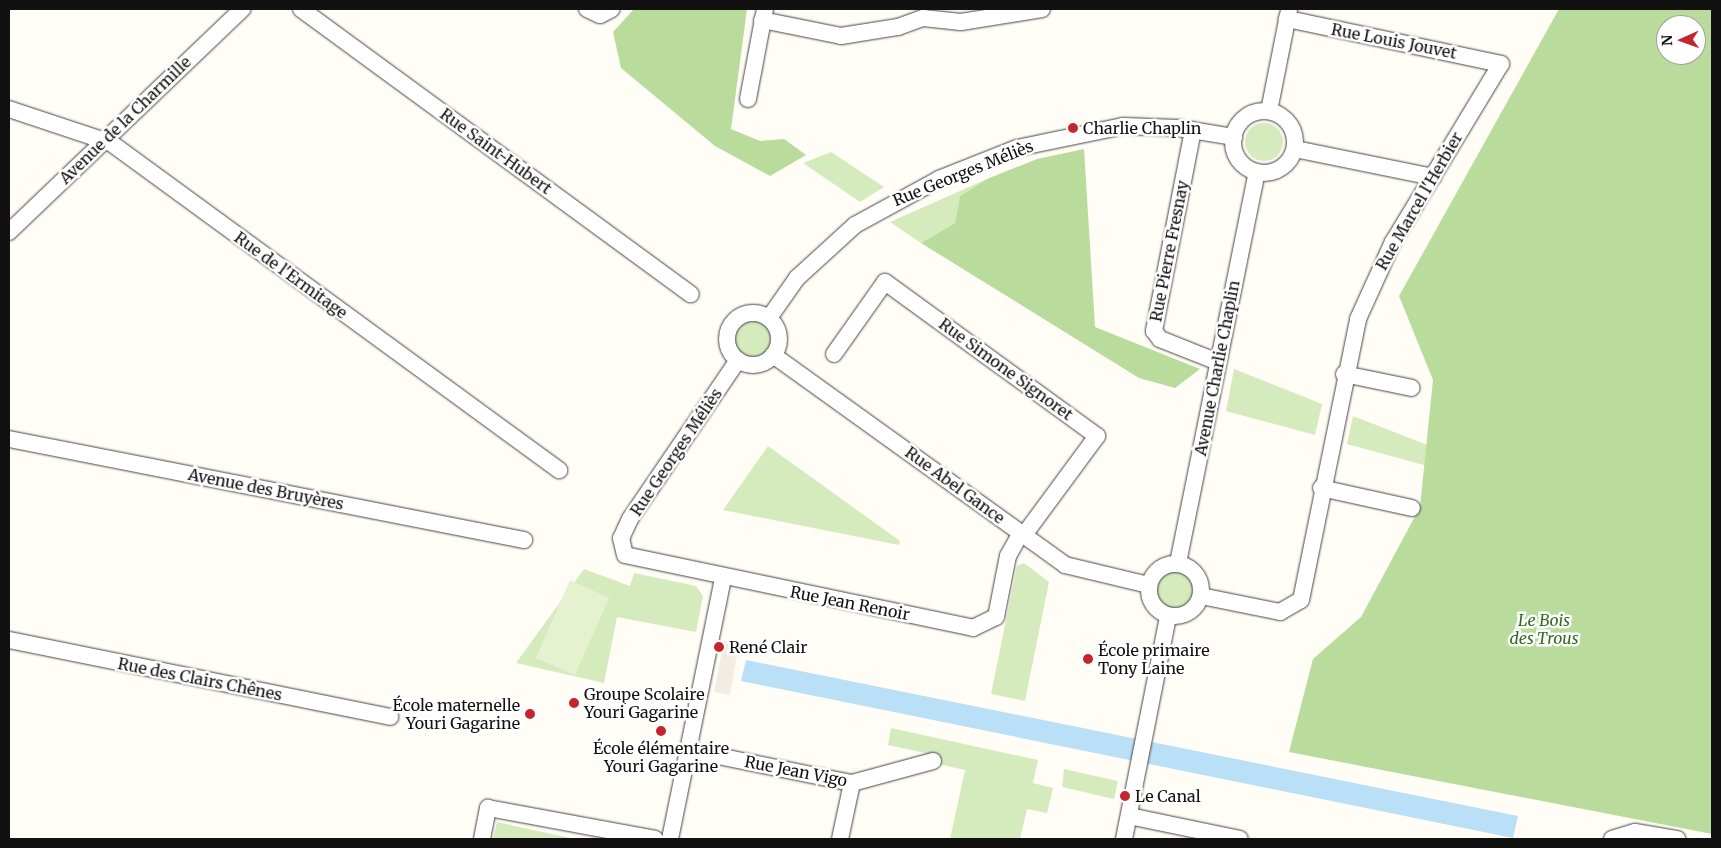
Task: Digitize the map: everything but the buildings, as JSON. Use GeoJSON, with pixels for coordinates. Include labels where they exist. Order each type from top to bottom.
{"type":"FeatureCollection","features":[{"type":"Feature","properties":{"kind":"street","name":"Avenue de la Charmille"},"geometry":{"type":"LineString","coordinates":[[9,232],[242,9]]}},
{"type":"Feature","properties":{"kind":"street","name":"Rue Saint-Hubert"},"geometry":{"type":"LineString","coordinates":[[301,9],[691,294]]}},
{"type":"Feature","properties":{"kind":"street"},"geometry":{"type":"LineString","coordinates":[[587,9],[600,15],[612,9]]}},
{"type":"Feature","properties":{"kind":"street"},"geometry":{"type":"LineString","coordinates":[[748,99],[764,14],[841,36],[898,27],[923,18],[961,22],[1042,9]]}},
{"type":"Feature","properties":{"kind":"street"},"geometry":{"type":"LineString","coordinates":[[1268,111],[1288,14]]}},
{"type":"Feature","properties":{"kind":"street","name":"Rue Louis Jouvet"},"geometry":{"type":"LineString","coordinates":[[1288,14],[1501,64]]}},
{"type":"Feature","properties":{"kind":"street","name":"Rue Marcel l'Herbier"},"geometry":{"type":"LineString","coordinates":[[1201,596],[1280,612],[1301,600],[1344,374],[1358,319],[1379,269],[1432,177],[1501,64]]}},
{"type":"Feature","properties":{"kind":"street","name":"Rue de l'Ermitage"},"geometry":{"type":"LineString","coordinates":[[9,109],[105,139],[559,470]]}},
{"type":"Feature","properties":{"kind":"street"},"geometry":{"type":"LineString","coordinates":[[1268,111],[1287,120],[1295,149],[1277,171],[1257,172],[1242,163],[1234,137],[1250,114],[1268,111]]}},
{"type":"Feature","properties":{"kind":"street","name":"Rue Georges Méliès"},"geometry":{"type":"LineString","coordinates":[[769,318],[796,278],[835,239],[882,206],[939,179],[1017,148],[1072,133],[1132,126],[1193,130],[1234,137]]}},
{"type":"Feature","properties":{"kind":"street","name":"Rue Pierre Fresnay"},"geometry":{"type":"LineString","coordinates":[[1193,130],[1154,331],[1160,339],[1218,362]]}},
{"type":"Feature","properties":{"kind":"street"},"geometry":{"type":"LineString","coordinates":[[1295,149],[1432,177]]}},
{"type":"Feature","properties":{"kind":"street","name":"Avenue Charlie Chaplin"},"geometry":{"type":"LineString","coordinates":[[1178,563],[1257,172]]}},
{"type":"Feature","properties":{"kind":"street","name":"Rue Simone Signoret"},"geometry":{"type":"LineString","coordinates":[[834,354],[885,282],[1097,436],[1022,534]]}},
{"type":"Feature","properties":{"kind":"street"},"geometry":{"type":"LineString","coordinates":[[753,313],[769,318],[778,331],[773,355],[760,364],[738,360],[729,347],[732,325],[753,313]]}},
{"type":"Feature","properties":{"kind":"street","name":"Rue Abel Gance"},"geometry":{"type":"LineString","coordinates":[[773,355],[1022,534],[1080,572],[1149,585]]}},
{"type":"Feature","properties":{"kind":"street","name":"Rue Georges Méliès"},"geometry":{"type":"LineString","coordinates":[[620,547],[630,519],[738,360]]}},
{"type":"Feature","properties":{"kind":"street"},"geometry":{"type":"LineString","coordinates":[[1344,374],[1412,388]]}},
{"type":"Feature","properties":{"kind":"street","name":"Avenue des Bruyères"},"geometry":{"type":"LineString","coordinates":[[9,439],[524,540]]}},
{"type":"Feature","properties":{"kind":"street"},"geometry":{"type":"LineString","coordinates":[[1322,488],[1412,508]]}},
{"type":"Feature","properties":{"kind":"street","name":"Rue Jean Renoir"},"geometry":{"type":"LineString","coordinates":[[620,547],[632,559],[974,628],[996,617],[1008,556],[1022,534]]}},
{"type":"Feature","properties":{"kind":"street"},"geometry":{"type":"LineString","coordinates":[[1178,563],[1199,578],[1201,596],[1192,610],[1168,616],[1151,601],[1149,585],[1162,566],[1178,563]]}},
{"type":"Feature","properties":{"kind":"street"},"geometry":{"type":"LineString","coordinates":[[670,839],[723,578]]}},
{"type":"Feature","properties":{"kind":"street"},"geometry":{"type":"LineString","coordinates":[[1124,839],[1168,616]]}},
{"type":"Feature","properties":{"kind":"street","name":"Rue des Clairs Chênes"},"geometry":{"type":"LineString","coordinates":[[9,640],[390,717]]}},
{"type":"Feature","properties":{"kind":"street","name":"Rue Jean Vigo"},"geometry":{"type":"LineString","coordinates":[[688,750],[852,782],[933,761]]}},
{"type":"Feature","properties":{"kind":"street"},"geometry":{"type":"LineString","coordinates":[[840,839],[852,782]]}},
{"type":"Feature","properties":{"kind":"street"},"geometry":{"type":"LineString","coordinates":[[482,839],[488,808],[654,839]]}},
{"type":"Feature","properties":{"kind":"street"},"geometry":{"type":"LineString","coordinates":[[1129,816],[1240,839]]}},
{"type":"Feature","properties":{"kind":"street"},"geometry":{"type":"LineString","coordinates":[[1612,839],[1635,832],[1677,839]]}},
{"type":"Feature","properties":{"kind":"green space"},"geometry":{"type":"Polygon","coordinates":[[[634,9],[747,9],[731,129],[760,141],[784,139],[806,155],[770,176],[715,146],[621,68],[613,32],[634,9]]]}},
{"type":"Feature","properties":{"kind":"green space","name":"Le Bois des Trous"},"geometry":{"type":"Polygon","coordinates":[[[1559,9],[1712,9],[1712,834],[1289,752],[1313,659],[1361,617],[1420,507],[1433,380],[1399,296],[1559,9]]]}},
{"type":"Feature","properties":{"kind":"green space"},"geometry":{"type":"Polygon","coordinates":[[[1264,123],[1278,128],[1283,142],[1278,156],[1264,161],[1250,156],[1245,142],[1250,128],[1264,123]]]}},
{"type":"Feature","properties":{"kind":"green space"},"geometry":{"type":"Polygon","coordinates":[[[1084,149],[1095,327],[1200,369],[1175,388],[1139,378],[921,243],[955,223],[960,196],[987,179],[1037,159],[1084,149]]]}},
{"type":"Feature","properties":{"kind":"green space"},"geometry":{"type":"Polygon","coordinates":[[[831,152],[884,187],[860,202],[803,163],[831,152]]]}},
{"type":"Feature","properties":{"kind":"green space"},"geometry":{"type":"Polygon","coordinates":[[[987,179],[960,196],[955,223],[921,243],[890,222],[987,179]]]}},
{"type":"Feature","properties":{"kind":"green space"},"geometry":{"type":"Polygon","coordinates":[[[754,318],[768,324],[774,338],[768,352],[754,358],[740,352],[734,338],[740,324],[754,318]]]}},
{"type":"Feature","properties":{"kind":"green space"},"geometry":{"type":"Polygon","coordinates":[[[1234,369],[1322,404],[1315,435],[1226,411],[1234,369]]]}},
{"type":"Feature","properties":{"kind":"green space"},"geometry":{"type":"Polygon","coordinates":[[[1353,416],[1430,446],[1431,467],[1347,444],[1353,416]]]}},
{"type":"Feature","properties":{"kind":"green space"},"geometry":{"type":"Polygon","coordinates":[[[768,446],[900,541],[899,545],[723,510],[768,446]]]}},
{"type":"Feature","properties":{"kind":"green space"},"geometry":{"type":"Polygon","coordinates":[[[1024,563],[1049,582],[1025,701],[991,694],[1017,566],[1024,563]]]}},
{"type":"Feature","properties":{"kind":"green space"},"geometry":{"type":"Polygon","coordinates":[[[584,569],[630,586],[634,573],[696,586],[703,596],[696,632],[617,617],[604,683],[516,663],[584,569]]]}},
{"type":"Feature","properties":{"kind":"green space"},"geometry":{"type":"Polygon","coordinates":[[[1170,570],[1178,570],[1185,573],[1191,579],[1194,590],[1191,601],[1185,607],[1178,610],[1170,610],[1163,607],[1157,601],[1154,594],[1154,586],[1157,579],[1163,573],[1170,570]]]}},
{"type":"Feature","properties":{"kind":"green space"},"geometry":{"type":"Polygon","coordinates":[[[570,580],[609,598],[575,675],[536,658],[570,580]]]}},
{"type":"Feature","properties":{"kind":"green space"},"geometry":{"type":"Polygon","coordinates":[[[891,728],[1038,760],[1033,783],[1053,788],[1047,813],[1027,809],[1020,839],[950,839],[965,770],[938,764],[939,756],[888,745],[891,728]]]}},
{"type":"Feature","properties":{"kind":"green space"},"geometry":{"type":"Polygon","coordinates":[[[1064,769],[1118,781],[1114,799],[1062,787],[1064,769]]]}},
{"type":"Feature","properties":{"kind":"green space"},"geometry":{"type":"Polygon","coordinates":[[[497,822],[575,839],[493,839],[497,822]]]}},
{"type":"Feature","properties":{"kind":"shaded area"},"geometry":{"type":"Polygon","coordinates":[[[724,641],[739,644],[730,695],[714,692],[724,641]]]}},
{"type":"Feature","properties":{"kind":"water"},"geometry":{"type":"Polygon","coordinates":[[[746,660],[1518,816],[1513,838],[741,681],[746,660]]]}},
{"type":"Feature","properties":{"kind":"place","name":"Charlie Chaplin"},"geometry":{"type":"Point","coordinates":[1073,128]}},
{"type":"Feature","properties":{"kind":"place","name":"René Clair"},"geometry":{"type":"Point","coordinates":[719,647]}},
{"type":"Feature","properties":{"kind":"place","name":"École primaire Tony Laine"},"geometry":{"type":"Point","coordinates":[1088,659]}},
{"type":"Feature","properties":{"kind":"place","name":"Groupe Scolaire Youri Gagarine"},"geometry":{"type":"Point","coordinates":[574,703]}},
{"type":"Feature","properties":{"kind":"place","name":"École maternelle Youri Gagarine"},"geometry":{"type":"Point","coordinates":[530,714]}},
{"type":"Feature","properties":{"kind":"place","name":"École élémentaire Youri Gagarine"},"geometry":{"type":"Point","coordinates":[661,731]}},
{"type":"Feature","properties":{"kind":"place","name":"Le Canal"},"geometry":{"type":"Point","coordinates":[1125,796]}}]}
